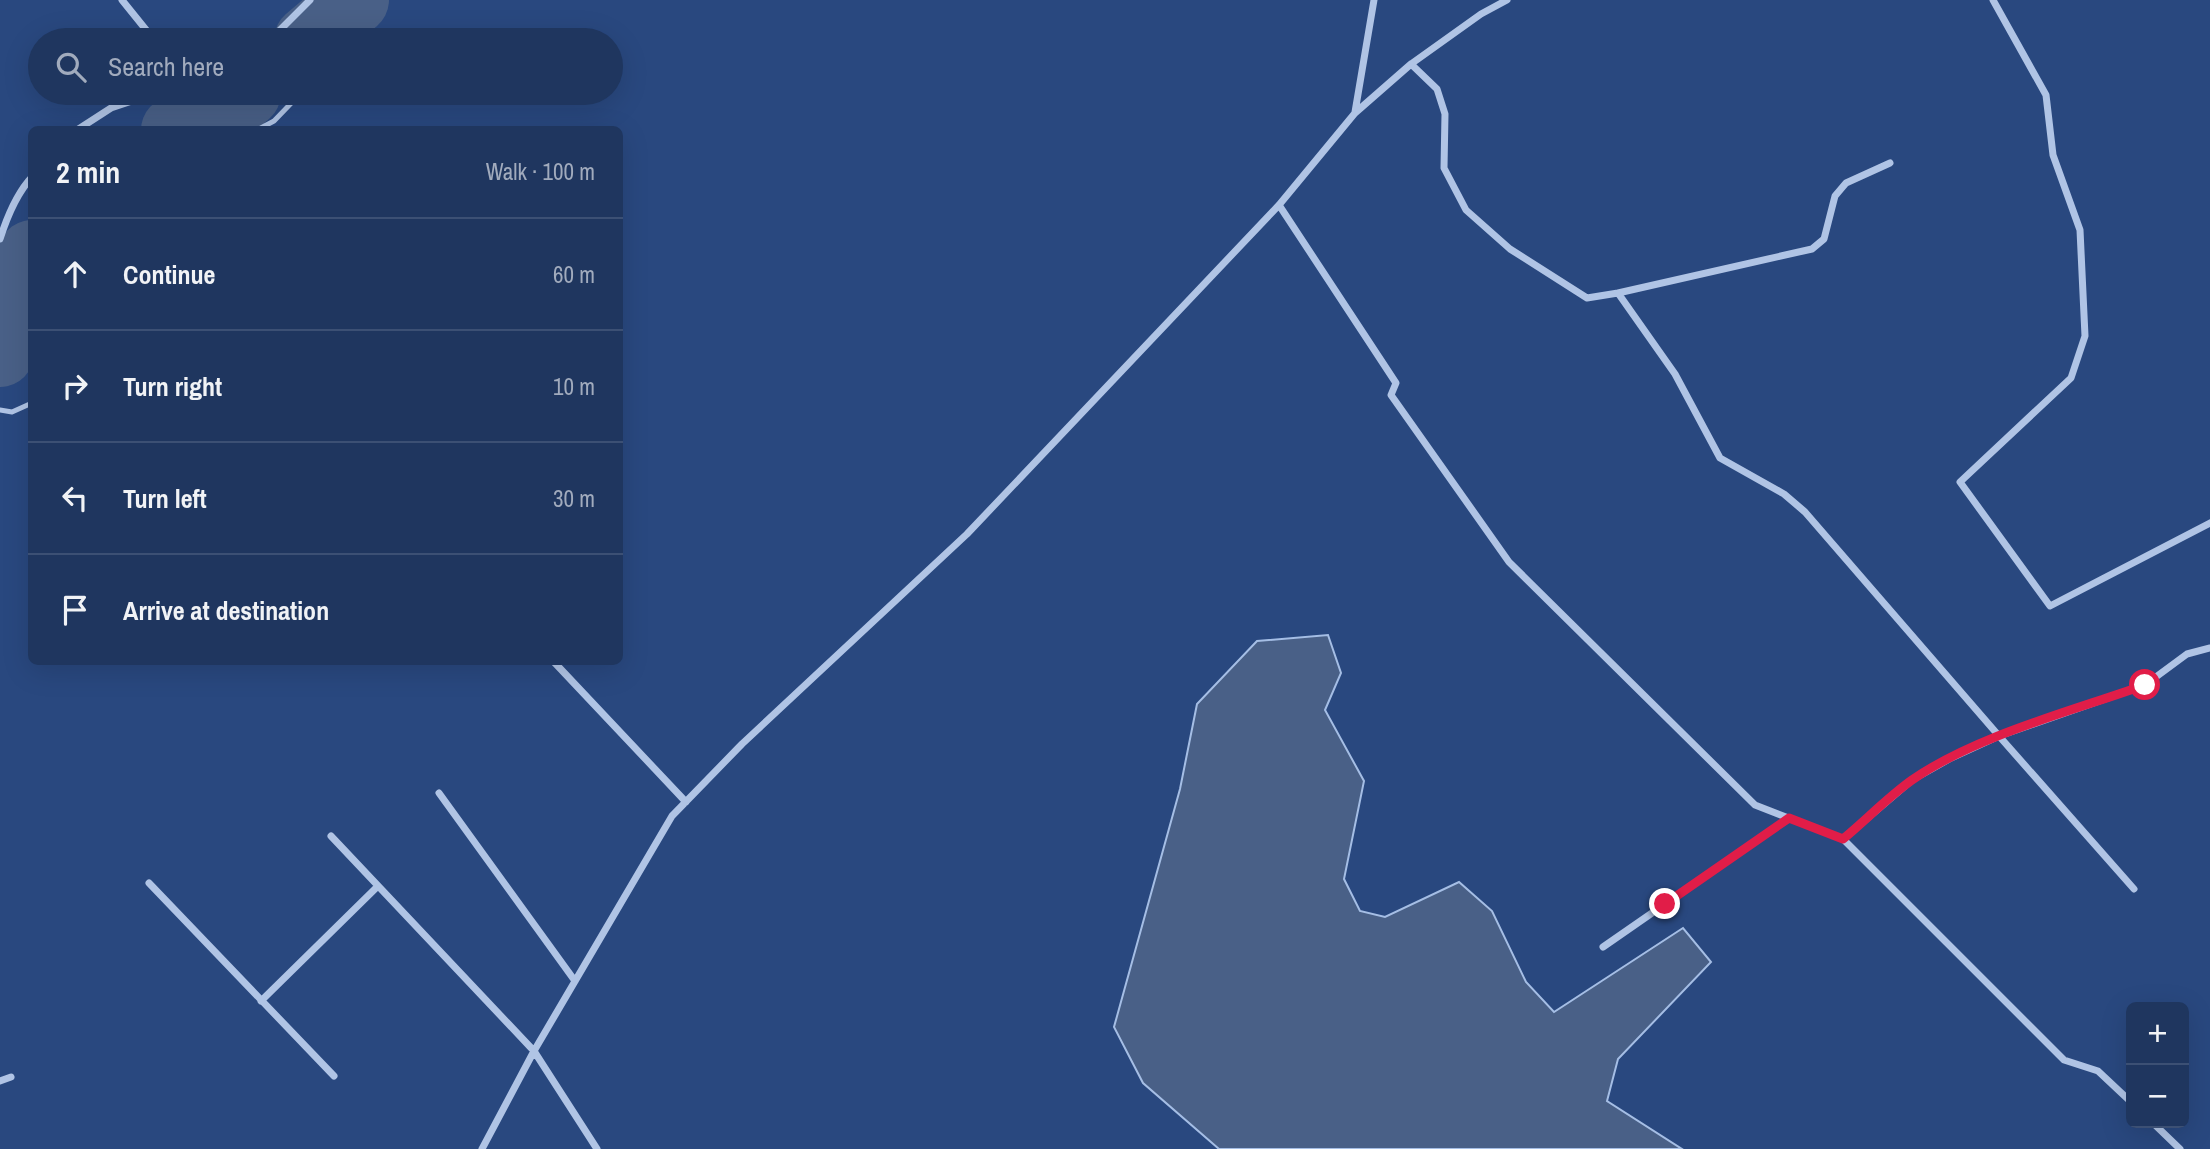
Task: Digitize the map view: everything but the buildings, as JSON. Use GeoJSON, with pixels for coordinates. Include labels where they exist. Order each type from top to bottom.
{"type":"FeatureCollection","features":[{"type":"Feature","properties":{"kind":"street"},"geometry":{"type":"LineString","coordinates":[[122,0],[145,28]]}},
{"type":"Feature","properties":{"kind":"street"},"geometry":{"type":"LineString","coordinates":[[282,28],[310,0]]}},
{"type":"Feature","properties":{"kind":"street"},"geometry":{"type":"LineString","coordinates":[[1355,113],[1374,0]]}},
{"type":"Feature","properties":{"kind":"street"},"geometry":{"type":"LineString","coordinates":[[482,1149],[534,1051],[672,816],[742,744],[967,534],[1279,205],[1355,113],[1411,64],[1481,14],[1507,0]]}},
{"type":"Feature","properties":{"kind":"street"},"geometry":{"type":"LineString","coordinates":[[1993,0],[2046,95],[2053,155],[2080,230],[2085,336],[2071,377],[1960,482],[2050,606],[2210,523]]}},
{"type":"Feature","properties":{"kind":"street"},"geometry":{"type":"LineString","coordinates":[[1411,64],[1437,89],[1445,114],[1444,168],[1466,211],[1510,249],[1587,298],[1812,248],[1824,239],[1835,196],[1846,183],[1891,163]]}},
{"type":"Feature","properties":{"kind":"street"},"geometry":{"type":"LineString","coordinates":[[83,126],[120,105]]}},
{"type":"Feature","properties":{"kind":"street"},"geometry":{"type":"LineString","coordinates":[[0,239],[6,220],[28,181]]}},
{"type":"Feature","properties":{"kind":"street"},"geometry":{"type":"LineString","coordinates":[[1279,205],[1396,383],[1391,395],[1509,562],[1755,805],[1843,839],[2063,1060],[2098,1071],[2126,1097]]}},
{"type":"Feature","properties":{"kind":"street"},"geometry":{"type":"LineString","coordinates":[[0,212],[6,220]]}},
{"type":"Feature","properties":{"kind":"street"},"geometry":{"type":"LineString","coordinates":[[1618,293],[1675,374],[1720,457],[1784,494],[1805,512],[2134,888]]}},
{"type":"Feature","properties":{"kind":"street"},"geometry":{"type":"LineString","coordinates":[[1843,839],[1912,780],[1951,758],[1999,736],[2145,685],[2187,654],[2210,648]]}},
{"type":"Feature","properties":{"kind":"street"},"geometry":{"type":"LineString","coordinates":[[557,665],[686,803]]}},
{"type":"Feature","properties":{"kind":"street"},"geometry":{"type":"LineString","coordinates":[[439,793],[575,981]]}},
{"type":"Feature","properties":{"kind":"street"},"geometry":{"type":"LineString","coordinates":[[1603,947],[1789,818]]}},
{"type":"Feature","properties":{"kind":"street"},"geometry":{"type":"LineString","coordinates":[[331,836],[534,1051],[597,1149]]}},
{"type":"Feature","properties":{"kind":"street"},"geometry":{"type":"LineString","coordinates":[[149,883],[334,1076]]}},
{"type":"Feature","properties":{"kind":"street"},"geometry":{"type":"LineString","coordinates":[[261,1000],[378,886]]}},
{"type":"Feature","properties":{"kind":"street"},"geometry":{"type":"LineString","coordinates":[[0,1080],[10,1077]]}},
{"type":"Feature","properties":{"kind":"street"},"geometry":{"type":"LineString","coordinates":[[2158,1128],[2180,1149]]}},
{"type":"Feature","properties":{"kind":"lane"},"geometry":{"type":"LineString","coordinates":[[265,126],[274,121],[289,105]]}},
{"type":"Feature","properties":{"kind":"lane"},"geometry":{"type":"LineString","coordinates":[[0,410],[12,412],[28,405]]}},
{"type":"Feature","properties":{"kind":"water"},"geometry":{"type":"Polygon","coordinates":[[[1328,635],[1341,673],[1325,710],[1364,781],[1344,879],[1360,911],[1385,917],[1459,882],[1492,911],[1526,982],[1554,1012],[1683,928],[1711,962],[1618,1059],[1607,1101],[1682,1149],[1219,1149],[1143,1083],[1114,1027],[1180,789],[1197,704],[1257,641],[1328,635]]]}},
{"type":"Feature","properties":{"kind":"waterway"},"geometry":{"type":"LineString","coordinates":[[322,28],[355,0]]}},
{"type":"Feature","properties":{"kind":"waterway"},"geometry":{"type":"LineString","coordinates":[[184,126],[230,105]]}},
{"type":"Feature","properties":{"kind":"waterway"},"geometry":{"type":"LineString","coordinates":[[0,353],[12,287],[28,261]]}},
{"type":"Feature","properties":{"kind":"route"},"geometry":{"type":"LineString","coordinates":[[1665,904],[1789,818],[1843,839],[1912,780],[1951,758],[1999,736],[2145,685]]}}]}
